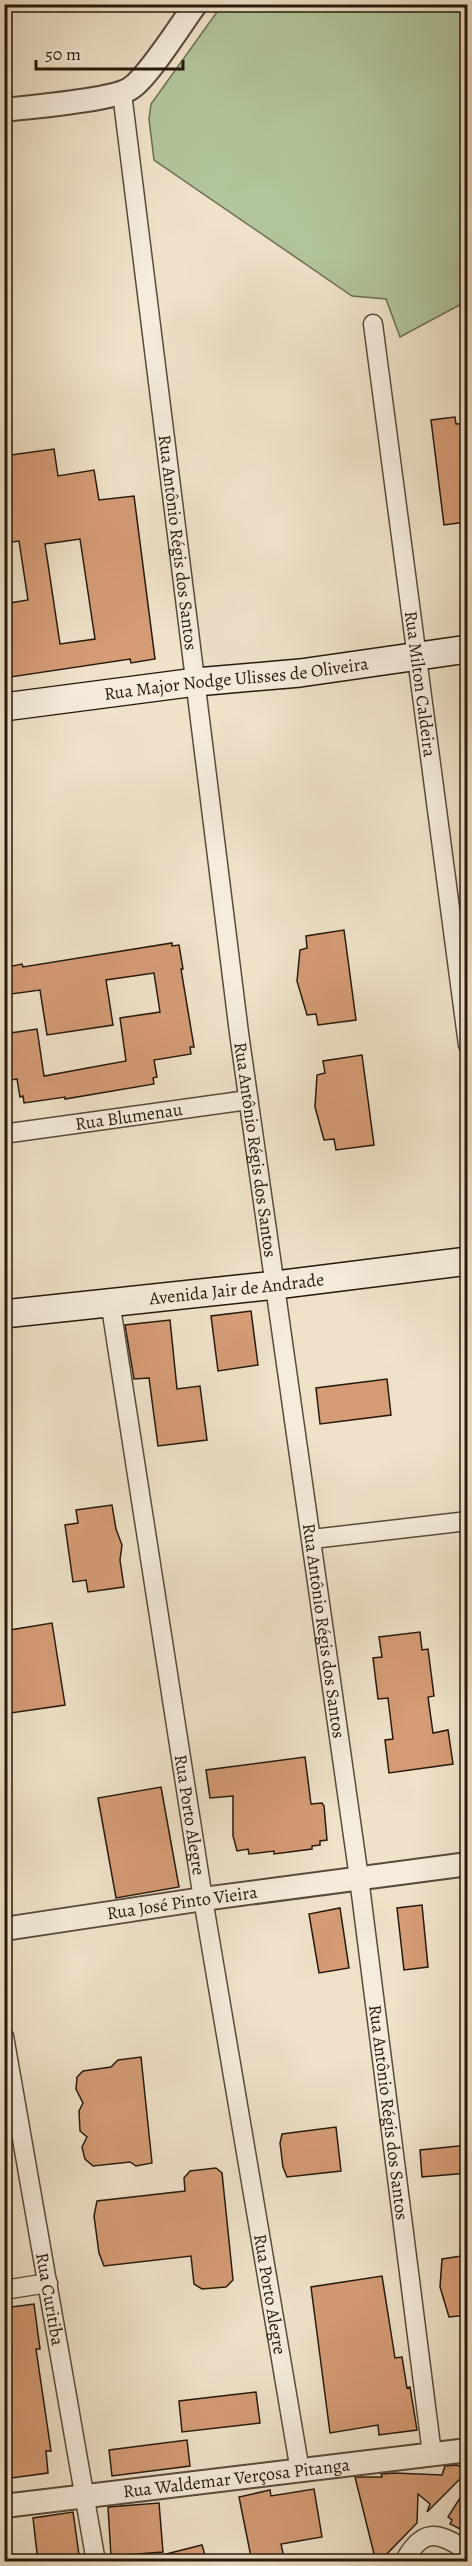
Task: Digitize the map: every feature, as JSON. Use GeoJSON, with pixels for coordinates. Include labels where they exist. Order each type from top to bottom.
{"type":"FeatureCollection","features":[{"type":"Feature","properties":{"kind":"main road","name":"Rua Major Nodge Ulisses de Oliveira"},"geometry":{"type":"LineString","coordinates":[[4,707],[196,682],[300,673],[468,649]]}},
{"type":"Feature","properties":{"kind":"main road","name":"Avenida Jair de Andrade"},"geometry":{"type":"LineString","coordinates":[[4,1314],[276,1285],[468,1261]]}},
{"type":"Feature","properties":{"kind":"street"},"geometry":{"type":"LineString","coordinates":[[4,110],[117,94],[137,84],[196,4]]}},
{"type":"Feature","properties":{"kind":"street","name":"Rua Antônio Régis dos Santos"},"geometry":{"type":"LineString","coordinates":[[117,94],[196,682],[248,1100],[359,1878],[432,2454]]}},
{"type":"Feature","properties":{"kind":"street","name":"Rua Milton Caldeira"},"geometry":{"type":"LineString","coordinates":[[373,324],[468,1045]]}},
{"type":"Feature","properties":{"kind":"street","name":"Rua Blumenau"},"geometry":{"type":"LineString","coordinates":[[10,1133],[248,1100]]}},
{"type":"Feature","properties":{"kind":"street","name":"Rua Porto Alegre"},"geometry":{"type":"LineString","coordinates":[[110,1301],[203,1899],[300,2471]]}},
{"type":"Feature","properties":{"kind":"street"},"geometry":{"type":"LineString","coordinates":[[312,1539],[468,1521]]}},
{"type":"Feature","properties":{"kind":"street","name":"Rua José Pinto Vieira"},"geometry":{"type":"LineString","coordinates":[[4,1929],[203,1899],[468,1864]]}},
{"type":"Feature","properties":{"kind":"street","name":"Rua Curitiba"},"geometry":{"type":"LineString","coordinates":[[4,2036],[96,2562]]}},
{"type":"Feature","properties":{"kind":"street"},"geometry":{"type":"LineString","coordinates":[[4,2290],[48,2283]]}},
{"type":"Feature","properties":{"kind":"street","name":"Rua Waldemar Verçosa Pitanga"},"geometry":{"type":"LineString","coordinates":[[4,2506],[468,2450]]}},
{"type":"Feature","properties":{"kind":"street"},"geometry":{"type":"LineString","coordinates":[[404,2562],[415,2544],[429,2536],[445,2537],[468,2552]]}},
{"type":"Feature","properties":{"kind":"green space"},"geometry":{"type":"Polygon","coordinates":[[[222,5],[467,5],[467,301],[400,337],[386,299],[352,296],[154,160],[149,119],[151,104],[222,5]]]}},
{"type":"Feature","properties":{"kind":"building"},"geometry":{"type":"Polygon","coordinates":[[[455,417],[456,424],[468,423],[468,515],[465,515],[466,522],[444,525],[431,420],[455,417]]]}},
{"type":"Feature","properties":{"kind":"building"},"geometry":{"type":"Polygon","coordinates":[[[54,449],[58,476],[94,470],[99,500],[134,496],[155,659],[131,663],[130,659],[4,678],[4,604],[28,600],[19,541],[6,543],[4,456],[54,449]],[[80,539],[45,544],[60,644],[95,639],[80,539]]]}},
{"type":"Feature","properties":{"kind":"building"},"geometry":{"type":"Polygon","coordinates":[[[344,930],[356,1020],[318,1025],[316,1014],[307,1015],[297,981],[300,950],[307,948],[306,936],[344,930]]]}},
{"type":"Feature","properties":{"kind":"building"},"geometry":{"type":"Polygon","coordinates":[[[172,943],[172,946],[179,945],[194,1047],[190,1047],[191,1054],[154,1060],[157,1077],[153,1078],[154,1084],[65,1099],[65,1097],[24,1103],[23,1096],[20,1097],[17,1079],[4,1081],[4,1034],[37,1029],[44,1076],[126,1061],[120,1018],[160,1012],[154,973],[106,980],[113,1025],[47,1035],[40,990],[4,995],[4,971],[8,970],[7,967],[22,964],[23,967],[172,943]]]}},
{"type":"Feature","properties":{"kind":"building"},"geometry":{"type":"Polygon","coordinates":[[[362,1055],[374,1145],[336,1150],[334,1139],[324,1140],[315,1107],[317,1075],[325,1073],[323,1061],[362,1055]]]}},
{"type":"Feature","properties":{"kind":"building"},"geometry":{"type":"Polygon","coordinates":[[[251,1311],[258,1365],[218,1371],[211,1316],[251,1311]]]}},
{"type":"Feature","properties":{"kind":"building"},"geometry":{"type":"Polygon","coordinates":[[[170,1320],[177,1389],[200,1386],[207,1440],[158,1446],[149,1378],[134,1379],[125,1325],[170,1320]]]}},
{"type":"Feature","properties":{"kind":"building"},"geometry":{"type":"Polygon","coordinates":[[[387,1379],[391,1415],[320,1424],[316,1388],[387,1379]]]}},
{"type":"Feature","properties":{"kind":"building"},"geometry":{"type":"Polygon","coordinates":[[[112,1505],[116,1529],[122,1545],[120,1560],[124,1587],[88,1592],[86,1580],[73,1582],[65,1525],[78,1523],[76,1510],[112,1505]]]}},
{"type":"Feature","properties":{"kind":"building"},"geometry":{"type":"Polygon","coordinates":[[[52,1623],[65,1705],[4,1714],[4,1631],[52,1623]]]}},
{"type":"Feature","properties":{"kind":"building"},"geometry":{"type":"Polygon","coordinates":[[[420,1632],[422,1650],[428,1649],[434,1696],[428,1697],[433,1733],[448,1730],[453,1764],[389,1773],[385,1740],[393,1739],[388,1698],[378,1699],[373,1658],[382,1657],[379,1637],[420,1632]]]}},
{"type":"Feature","properties":{"kind":"building"},"geometry":{"type":"Polygon","coordinates":[[[305,1757],[311,1804],[322,1803],[324,1806],[327,1840],[320,1841],[320,1845],[312,1846],[312,1849],[274,1854],[274,1851],[249,1854],[248,1849],[237,1851],[233,1836],[233,1796],[210,1798],[206,1770],[305,1757]]]}},
{"type":"Feature","properties":{"kind":"building"},"geometry":{"type":"Polygon","coordinates":[[[161,1787],[179,1887],[116,1898],[98,1798],[161,1787]]]}},
{"type":"Feature","properties":{"kind":"building"},"geometry":{"type":"Polygon","coordinates":[[[422,1905],[428,1967],[404,1970],[397,1908],[422,1905]]]}},
{"type":"Feature","properties":{"kind":"building"},"geometry":{"type":"Polygon","coordinates":[[[340,1908],[349,1968],[319,1973],[309,1914],[340,1908]]]}},
{"type":"Feature","properties":{"kind":"building"},"geometry":{"type":"Polygon","coordinates":[[[141,2057],[152,2163],[136,2166],[130,2162],[93,2166],[85,2159],[82,2147],[87,2137],[80,2131],[79,2111],[83,2103],[76,2089],[77,2077],[83,2071],[111,2067],[118,2060],[141,2057]]]}},
{"type":"Feature","properties":{"kind":"building"},"geometry":{"type":"Polygon","coordinates":[[[336,2127],[341,2171],[287,2177],[283,2167],[280,2143],[282,2134],[336,2127]]]}},
{"type":"Feature","properties":{"kind":"building"},"geometry":{"type":"Polygon","coordinates":[[[468,2145],[468,2173],[422,2177],[420,2150],[468,2145]]]}},
{"type":"Feature","properties":{"kind":"building"},"geometry":{"type":"Polygon","coordinates":[[[216,2168],[222,2173],[233,2280],[226,2287],[202,2289],[194,2284],[191,2256],[104,2266],[99,2253],[94,2216],[97,2201],[185,2191],[184,2178],[190,2171],[216,2168]]]}},
{"type":"Feature","properties":{"kind":"building"},"geometry":{"type":"Polygon","coordinates":[[[468,2255],[468,2315],[449,2317],[440,2287],[442,2259],[468,2255]]]}},
{"type":"Feature","properties":{"kind":"building"},"geometry":{"type":"Polygon","coordinates":[[[382,2276],[395,2358],[402,2357],[417,2430],[379,2435],[378,2425],[330,2433],[311,2287],[382,2276]]]}},
{"type":"Feature","properties":{"kind":"building"},"geometry":{"type":"Polygon","coordinates":[[[34,2304],[40,2349],[36,2349],[51,2451],[46,2451],[48,2473],[4,2479],[4,2308],[34,2304]]]}},
{"type":"Feature","properties":{"kind":"building"},"geometry":{"type":"Polygon","coordinates":[[[256,2392],[260,2423],[182,2432],[179,2401],[256,2392]]]}},
{"type":"Feature","properties":{"kind":"building"},"geometry":{"type":"Polygon","coordinates":[[[187,2440],[190,2466],[112,2476],[109,2450],[187,2440]]]}},
{"type":"Feature","properties":{"kind":"building"},"geometry":{"type":"Polygon","coordinates":[[[457,2465],[468,2471],[427,2512],[430,2504],[418,2494],[417,2523],[379,2562],[376,2562],[355,2477],[382,2477],[381,2474],[394,2473],[442,2475],[445,2466],[457,2465]]]}},
{"type":"Feature","properties":{"kind":"building"},"geometry":{"type":"Polygon","coordinates":[[[468,2485],[468,2533],[450,2524],[452,2520],[448,2517],[468,2485]]]}},
{"type":"Feature","properties":{"kind":"building"},"geometry":{"type":"Polygon","coordinates":[[[314,2489],[322,2537],[281,2544],[285,2562],[252,2562],[239,2497],[270,2490],[271,2496],[314,2489]]]}},
{"type":"Feature","properties":{"kind":"building"},"geometry":{"type":"Polygon","coordinates":[[[159,2503],[163,2552],[111,2556],[108,2507],[159,2503]]]}},
{"type":"Feature","properties":{"kind":"building"},"geometry":{"type":"Polygon","coordinates":[[[73,2512],[80,2562],[38,2562],[33,2518],[73,2512]]]}},
{"type":"Feature","properties":{"kind":"building"},"geometry":{"type":"Polygon","coordinates":[[[202,2545],[207,2562],[159,2562],[158,2556],[202,2545]]]}}]}
